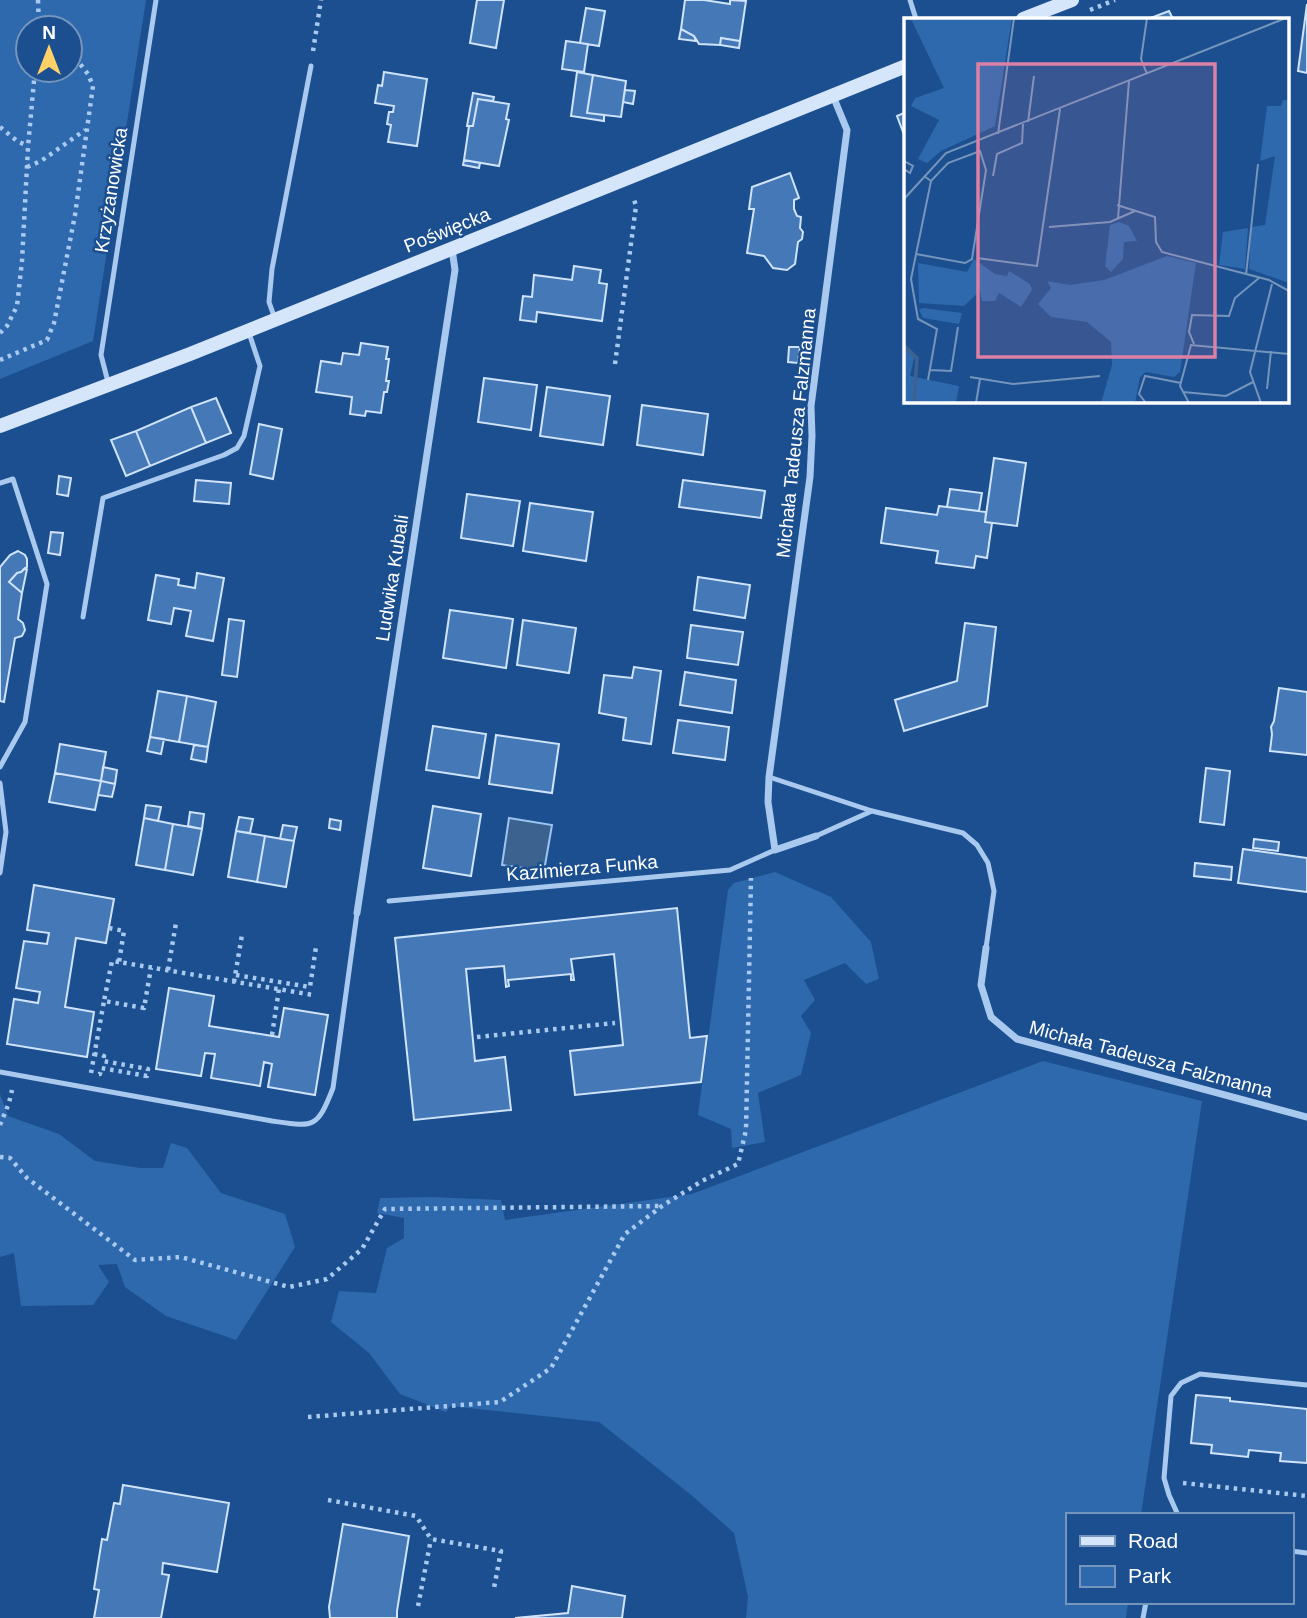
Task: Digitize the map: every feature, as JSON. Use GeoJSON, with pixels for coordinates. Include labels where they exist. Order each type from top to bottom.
{"type":"FeatureCollection","features":[{"type":"Feature","properties":{"kind":"street"},"geometry":{"type":"LineString","coordinates":[[1026,18],[1072,0]]}},
{"type":"Feature","properties":{"kind":"street","name":"Poświęcka"},"geometry":{"type":"LineString","coordinates":[[0,426],[452,249],[904,67]]}},
{"type":"Feature","properties":{"kind":"street","name":"Michała Tadeusza Falzmanna"},"geometry":{"type":"LineString","coordinates":[[775,850],[768,802],[769,777],[810,477],[811,405],[847,130],[832,95]]}},
{"type":"Feature","properties":{"kind":"street","name":"Ludwika Kubali"},"geometry":{"type":"LineString","coordinates":[[357,913],[455,270],[452,249]]}},
{"type":"Feature","properties":{"kind":"street"},"geometry":{"type":"LineString","coordinates":[[775,850],[816,836]]}},
{"type":"Feature","properties":{"kind":"street","name":"Michała Tadeusza Falzmanna"},"geometry":{"type":"LineString","coordinates":[[986,948],[981,985],[991,1017],[1017,1039],[1307,1117]]}},
{"type":"Feature","properties":{"kind":"lane","name":"Krzyżanowicka"},"geometry":{"type":"LineString","coordinates":[[109,385],[101,355],[156,0]]}},
{"type":"Feature","properties":{"kind":"lane"},"geometry":{"type":"LineString","coordinates":[[910,0],[916,18]]}},
{"type":"Feature","properties":{"kind":"lane"},"geometry":{"type":"LineString","coordinates":[[275,319],[269,302],[272,269],[311,65]]}},
{"type":"Feature","properties":{"kind":"lane"},"geometry":{"type":"LineString","coordinates":[[83,617],[103,498],[224,455],[237,448],[244,436],[260,366],[248,330]]}},
{"type":"Feature","properties":{"kind":"lane"},"geometry":{"type":"LineString","coordinates":[[0,483],[13,479],[47,584],[25,722],[0,767]]}},
{"type":"Feature","properties":{"kind":"lane","name":"Michała Tadeusza Falzmanna"},"geometry":{"type":"LineString","coordinates":[[769,777],[872,811],[963,833],[977,845],[988,863],[994,891],[986,948]]}},
{"type":"Feature","properties":{"kind":"lane"},"geometry":{"type":"LineString","coordinates":[[0,783],[6,832],[0,873]]}},
{"type":"Feature","properties":{"kind":"lane"},"geometry":{"type":"LineString","coordinates":[[816,836],[872,811]]}},
{"type":"Feature","properties":{"kind":"lane","name":"Kazimierza Funka"},"geometry":{"type":"LineString","coordinates":[[389,901],[730,870],[775,850]]}},
{"type":"Feature","properties":{"kind":"lane"},"geometry":{"type":"LineString","coordinates":[[0,1072],[272,1121],[303,1125],[315,1121],[323,1113],[333,1088],[357,913]]}},
{"type":"Feature","properties":{"kind":"lane"},"geometry":{"type":"LineString","coordinates":[[1177,1513],[1164,1478],[1171,1396],[1181,1383],[1200,1374],[1307,1385]]}},
{"type":"Feature","properties":{"kind":"path"},"geometry":{"type":"LineString","coordinates":[[311,65],[321,0]]}},
{"type":"Feature","properties":{"kind":"path"},"geometry":{"type":"LineString","coordinates":[[0,360],[47,340],[54,323],[75,215],[93,86],[84,70]]}},
{"type":"Feature","properties":{"kind":"path"},"geometry":{"type":"LineString","coordinates":[[0,333],[7,326],[17,306],[35,84]]}},
{"type":"Feature","properties":{"kind":"path"},"geometry":{"type":"LineString","coordinates":[[0,127],[28,147]]}},
{"type":"Feature","properties":{"kind":"path"},"geometry":{"type":"LineString","coordinates":[[27,167],[41,161],[86,130]]}},
{"type":"Feature","properties":{"kind":"path"},"geometry":{"type":"LineString","coordinates":[[615,365],[635,201]]}},
{"type":"Feature","properties":{"kind":"path"},"geometry":{"type":"LineString","coordinates":[[308,1417],[500,1402],[551,1368],[625,1234],[702,1181],[738,1164],[746,1130],[751,873],[747,862]]}},
{"type":"Feature","properties":{"kind":"path"},"geometry":{"type":"LineString","coordinates":[[168,970],[176,923]]}},
{"type":"Feature","properties":{"kind":"path"},"geometry":{"type":"LineString","coordinates":[[109,928],[124,931],[119,962]]}},
{"type":"Feature","properties":{"kind":"path"},"geometry":{"type":"LineString","coordinates":[[234,982],[242,935]]}},
{"type":"Feature","properties":{"kind":"path"},"geometry":{"type":"LineString","coordinates":[[236,975],[310,987],[316,947]]}},
{"type":"Feature","properties":{"kind":"path"},"geometry":{"type":"LineString","coordinates":[[94,1054],[104,1056],[103,1061],[148,1069],[147,1076],[101,1068],[100,1074],[91,1070],[111,961],[313,995]]}},
{"type":"Feature","properties":{"kind":"path"},"geometry":{"type":"LineString","coordinates":[[104,1001],[145,1008],[151,968]]}},
{"type":"Feature","properties":{"kind":"path"},"geometry":{"type":"LineString","coordinates":[[272,1035],[279,989]]}},
{"type":"Feature","properties":{"kind":"path"},"geometry":{"type":"LineString","coordinates":[[477,1037],[615,1023]]}},
{"type":"Feature","properties":{"kind":"path"},"geometry":{"type":"LineString","coordinates":[[0,1125],[9,1102],[14,1074]]}},
{"type":"Feature","properties":{"kind":"path"},"geometry":{"type":"LineString","coordinates":[[0,1157],[10,1158],[27,1178],[135,1260],[181,1257],[289,1287],[327,1279],[362,1249],[385,1209],[662,1206]]}},
{"type":"Feature","properties":{"kind":"path"},"geometry":{"type":"LineString","coordinates":[[1164,1478],[1180,1483],[1307,1496]]}},
{"type":"Feature","properties":{"kind":"path"},"geometry":{"type":"LineString","coordinates":[[328,1500],[416,1516],[431,1539],[418,1606]]}},
{"type":"Feature","properties":{"kind":"path"},"geometry":{"type":"LineString","coordinates":[[431,1539],[500,1551],[494,1588]]}},
{"type":"Feature","properties":{"kind":"green space"},"geometry":{"type":"Polygon","coordinates":[[[0,0],[146,0],[93,341],[0,379],[0,0]]]}},
{"type":"Feature","properties":{"kind":"green space"},"geometry":{"type":"Polygon","coordinates":[[[775,872],[831,897],[871,942],[879,979],[866,984],[845,963],[804,980],[815,1000],[801,1016],[811,1033],[801,1075],[758,1093],[765,1142],[732,1148],[731,1129],[698,1115],[728,890],[734,883],[775,872]]]}},
{"type":"Feature","properties":{"kind":"green space"},"geometry":{"type":"Polygon","coordinates":[[[1043,1061],[1202,1101],[1141,1513],[1066,1513],[1066,1604],[1128,1604],[1126,1618],[746,1618],[748,1597],[734,1533],[690,1494],[599,1422],[450,1406],[446,1412],[400,1394],[369,1353],[331,1322],[339,1291],[376,1293],[387,1248],[404,1238],[404,1218],[377,1213],[380,1198],[501,1200],[505,1220],[692,1194],[1043,1061]]]}},
{"type":"Feature","properties":{"kind":"green space"},"geometry":{"type":"Polygon","coordinates":[[[0,1094],[8,1116],[59,1134],[95,1161],[140,1168],[163,1168],[171,1143],[187,1148],[221,1193],[285,1214],[295,1247],[236,1340],[166,1316],[125,1287],[117,1264],[98,1265],[109,1282],[93,1305],[21,1306],[14,1253],[0,1257],[0,1094]]]}},
{"type":"Feature","properties":{"kind":"shaded area"},"geometry":{"type":"Polygon","coordinates":[[[509,818],[552,825],[544,871],[502,865],[509,818]]]}},
{"type":"Feature","properties":{"kind":"building"},"geometry":{"type":"Polygon","coordinates":[[[477,0],[504,0],[496,48],[470,43],[477,0]]]}},
{"type":"Feature","properties":{"kind":"building"},"geometry":{"type":"Polygon","coordinates":[[[685,0],[730,4],[730,0],[746,1],[740,41],[721,38],[720,45],[699,44],[694,36],[681,29],[685,0]]]}},
{"type":"Feature","properties":{"kind":"building"},"geometry":{"type":"Polygon","coordinates":[[[1307,4],[1307,73],[1298,71],[1307,4]]]}},
{"type":"Feature","properties":{"kind":"building"},"geometry":{"type":"Polygon","coordinates":[[[586,8],[605,11],[599,46],[580,43],[586,8]]]}},
{"type":"Feature","properties":{"kind":"building"},"geometry":{"type":"Polygon","coordinates":[[[1169,11],[1172,18],[1151,18],[1169,11]]]}},
{"type":"Feature","properties":{"kind":"building"},"geometry":{"type":"Polygon","coordinates":[[[681,29],[694,36],[696,41],[679,39],[681,29]]]}},
{"type":"Feature","properties":{"kind":"building"},"geometry":{"type":"Polygon","coordinates":[[[721,38],[740,41],[739,48],[720,45],[721,38]]]}},
{"type":"Feature","properties":{"kind":"building"},"geometry":{"type":"Polygon","coordinates":[[[566,41],[588,44],[584,72],[562,69],[566,41]]]}},
{"type":"Feature","properties":{"kind":"building"},"geometry":{"type":"Polygon","coordinates":[[[384,72],[427,79],[417,146],[388,142],[391,125],[387,124],[389,112],[393,112],[394,106],[375,103],[378,85],[382,86],[384,72]]]}},
{"type":"Feature","properties":{"kind":"building"},"geometry":{"type":"Polygon","coordinates":[[[577,72],[593,75],[587,113],[604,115],[604,121],[571,116],[577,72]]]}},
{"type":"Feature","properties":{"kind":"building"},"geometry":{"type":"Polygon","coordinates":[[[593,75],[626,81],[621,117],[587,113],[593,75]]]}},
{"type":"Feature","properties":{"kind":"building"},"geometry":{"type":"Polygon","coordinates":[[[625,90],[635,91],[633,104],[623,102],[625,90]]]}},
{"type":"Feature","properties":{"kind":"building"},"geometry":{"type":"Polygon","coordinates":[[[473,93],[494,97],[493,101],[478,99],[473,126],[467,126],[473,93]]]}},
{"type":"Feature","properties":{"kind":"building"},"geometry":{"type":"Polygon","coordinates":[[[478,99],[509,104],[506,119],[509,120],[499,166],[464,160],[469,126],[473,126],[478,99]]]}},
{"type":"Feature","properties":{"kind":"building"},"geometry":{"type":"Polygon","coordinates":[[[904,113],[904,135],[897,116],[904,113]]]}},
{"type":"Feature","properties":{"kind":"building"},"geometry":{"type":"Polygon","coordinates":[[[464,160],[480,163],[479,168],[463,165],[464,160]]]}},
{"type":"Feature","properties":{"kind":"building"},"geometry":{"type":"Polygon","coordinates":[[[790,173],[799,198],[794,200],[794,209],[797,216],[801,217],[800,228],[803,232],[802,239],[798,242],[795,264],[787,270],[773,268],[764,256],[747,253],[754,209],[749,209],[752,187],[790,173]]]}},
{"type":"Feature","properties":{"kind":"building"},"geometry":{"type":"Polygon","coordinates":[[[574,266],[601,270],[599,283],[607,284],[602,321],[537,312],[536,322],[520,320],[523,296],[532,297],[534,275],[572,280],[574,266]]]}},
{"type":"Feature","properties":{"kind":"building"},"geometry":{"type":"Polygon","coordinates":[[[361,343],[388,347],[386,359],[389,359],[386,381],[389,381],[387,392],[384,392],[381,413],[366,411],[365,416],[350,414],[352,397],[316,392],[321,361],[341,364],[343,353],[359,355],[361,343]]]}},
{"type":"Feature","properties":{"kind":"building"},"geometry":{"type":"Polygon","coordinates":[[[789,347],[800,347],[798,363],[788,362],[789,347]]]}},
{"type":"Feature","properties":{"kind":"building"},"geometry":{"type":"Polygon","coordinates":[[[484,378],[537,385],[531,430],[478,422],[484,378]]]}},
{"type":"Feature","properties":{"kind":"building"},"geometry":{"type":"Polygon","coordinates":[[[547,387],[610,396],[603,445],[540,436],[547,387]]]}},
{"type":"Feature","properties":{"kind":"building"},"geometry":{"type":"Polygon","coordinates":[[[216,398],[231,433],[206,443],[191,407],[216,398]]]}},
{"type":"Feature","properties":{"kind":"building"},"geometry":{"type":"Polygon","coordinates":[[[642,405],[708,414],[703,455],[637,445],[642,405]]]}},
{"type":"Feature","properties":{"kind":"building"},"geometry":{"type":"Polygon","coordinates":[[[191,407],[206,443],[150,466],[136,431],[191,407]]]}},
{"type":"Feature","properties":{"kind":"building"},"geometry":{"type":"Polygon","coordinates":[[[259,424],[282,429],[273,479],[250,474],[259,424]]]}},
{"type":"Feature","properties":{"kind":"building"},"geometry":{"type":"Polygon","coordinates":[[[136,431],[150,466],[126,476],[111,440],[136,431]]]}},
{"type":"Feature","properties":{"kind":"building"},"geometry":{"type":"Polygon","coordinates":[[[994,458],[1026,463],[1017,526],[985,522],[994,458]]]}},
{"type":"Feature","properties":{"kind":"building"},"geometry":{"type":"Polygon","coordinates":[[[59,476],[71,478],[68,496],[57,494],[59,476]]]}},
{"type":"Feature","properties":{"kind":"building"},"geometry":{"type":"Polygon","coordinates":[[[196,480],[231,483],[229,504],[194,501],[196,480]]]}},
{"type":"Feature","properties":{"kind":"building"},"geometry":{"type":"Polygon","coordinates":[[[683,480],[765,491],[761,518],[679,507],[683,480]]]}},
{"type":"Feature","properties":{"kind":"building"},"geometry":{"type":"Polygon","coordinates":[[[950,489],[982,493],[979,511],[947,507],[950,489]]]}},
{"type":"Feature","properties":{"kind":"building"},"geometry":{"type":"Polygon","coordinates":[[[467,494],[520,501],[513,546],[461,538],[467,494]]]}},
{"type":"Feature","properties":{"kind":"building"},"geometry":{"type":"Polygon","coordinates":[[[530,503],[593,512],[586,561],[523,551],[530,503]]]}},
{"type":"Feature","properties":{"kind":"building"},"geometry":{"type":"Polygon","coordinates":[[[939,506],[986,512],[985,522],[992,523],[987,558],[976,556],[974,568],[936,563],[938,551],[881,543],[886,508],[937,515],[939,506]]]}},
{"type":"Feature","properties":{"kind":"building"},"geometry":{"type":"Polygon","coordinates":[[[51,532],[63,533],[60,555],[48,553],[51,532]]]}},
{"type":"Feature","properties":{"kind":"building"},"geometry":{"type":"Polygon","coordinates":[[[18,551],[25,555],[27,567],[9,582],[22,593],[18,619],[25,630],[22,636],[15,638],[4,702],[0,701],[0,567],[10,555],[18,551]]]}},
{"type":"Feature","properties":{"kind":"building"},"geometry":{"type":"Polygon","coordinates":[[[27,569],[22,593],[9,582],[27,569]]]}},
{"type":"Feature","properties":{"kind":"building"},"geometry":{"type":"Polygon","coordinates":[[[197,573],[224,578],[213,641],[186,636],[191,611],[174,608],[171,624],[148,620],[156,575],[179,579],[178,585],[195,588],[197,573]]]}},
{"type":"Feature","properties":{"kind":"building"},"geometry":{"type":"Polygon","coordinates":[[[698,577],[750,585],[745,618],[694,610],[698,577]]]}},
{"type":"Feature","properties":{"kind":"building"},"geometry":{"type":"Polygon","coordinates":[[[450,610],[513,619],[506,668],[443,658],[450,610]]]}},
{"type":"Feature","properties":{"kind":"building"},"geometry":{"type":"Polygon","coordinates":[[[229,619],[244,621],[237,677],[222,675],[229,619]]]}},
{"type":"Feature","properties":{"kind":"building"},"geometry":{"type":"Polygon","coordinates":[[[523,620],[576,628],[569,673],[517,665],[523,620]]]}},
{"type":"Feature","properties":{"kind":"building"},"geometry":{"type":"Polygon","coordinates":[[[965,623],[996,627],[987,706],[904,731],[895,700],[957,681],[965,623]]]}},
{"type":"Feature","properties":{"kind":"building"},"geometry":{"type":"Polygon","coordinates":[[[691,625],[743,632],[738,665],[687,658],[691,625]]]}},
{"type":"Feature","properties":{"kind":"building"},"geometry":{"type":"Polygon","coordinates":[[[634,667],[661,671],[651,744],[623,740],[626,718],[599,713],[604,675],[632,678],[634,667]]]}},
{"type":"Feature","properties":{"kind":"building"},"geometry":{"type":"Polygon","coordinates":[[[685,672],[736,680],[732,713],[680,705],[685,672]]]}},
{"type":"Feature","properties":{"kind":"building"},"geometry":{"type":"Polygon","coordinates":[[[1279,688],[1307,692],[1307,755],[1270,751],[1271,727],[1279,688]]]}},
{"type":"Feature","properties":{"kind":"building"},"geometry":{"type":"Polygon","coordinates":[[[158,691],[187,696],[179,742],[150,737],[158,691]]]}},
{"type":"Feature","properties":{"kind":"building"},"geometry":{"type":"Polygon","coordinates":[[[187,696],[216,702],[208,747],[179,742],[187,696]]]}},
{"type":"Feature","properties":{"kind":"building"},"geometry":{"type":"Polygon","coordinates":[[[678,720],[729,727],[725,760],[673,753],[678,720]]]}},
{"type":"Feature","properties":{"kind":"building"},"geometry":{"type":"Polygon","coordinates":[[[433,726],[486,734],[479,778],[426,770],[433,726]]]}},
{"type":"Feature","properties":{"kind":"building"},"geometry":{"type":"Polygon","coordinates":[[[496,735],[559,744],[552,793],[489,784],[496,735]]]}},
{"type":"Feature","properties":{"kind":"building"},"geometry":{"type":"Polygon","coordinates":[[[150,737],[164,739],[161,754],[147,751],[150,737]]]}},
{"type":"Feature","properties":{"kind":"building"},"geometry":{"type":"Polygon","coordinates":[[[60,744],[106,752],[101,781],[55,773],[60,744]]]}},
{"type":"Feature","properties":{"kind":"building"},"geometry":{"type":"Polygon","coordinates":[[[194,745],[208,747],[206,762],[191,759],[194,745]]]}},
{"type":"Feature","properties":{"kind":"building"},"geometry":{"type":"Polygon","coordinates":[[[103,767],[117,770],[115,784],[101,781],[103,767]]]}},
{"type":"Feature","properties":{"kind":"building"},"geometry":{"type":"Polygon","coordinates":[[[1206,768],[1230,771],[1224,825],[1200,822],[1206,768]]]}},
{"type":"Feature","properties":{"kind":"building"},"geometry":{"type":"Polygon","coordinates":[[[55,773],[101,781],[95,810],[49,802],[55,773]]]}},
{"type":"Feature","properties":{"kind":"building"},"geometry":{"type":"Polygon","coordinates":[[[101,781],[115,784],[112,797],[98,795],[101,781]]]}},
{"type":"Feature","properties":{"kind":"building"},"geometry":{"type":"Polygon","coordinates":[[[146,805],[161,807],[158,821],[144,818],[146,805]]]}},
{"type":"Feature","properties":{"kind":"building"},"geometry":{"type":"Polygon","coordinates":[[[433,806],[481,814],[471,876],[423,868],[433,806]]]}},
{"type":"Feature","properties":{"kind":"building"},"geometry":{"type":"Polygon","coordinates":[[[190,812],[204,814],[202,829],[188,826],[190,812]]]}},
{"type":"Feature","properties":{"kind":"building"},"geometry":{"type":"Polygon","coordinates":[[[239,817],[253,819],[250,833],[236,831],[239,817]]]}},
{"type":"Feature","properties":{"kind":"building"},"geometry":{"type":"Polygon","coordinates":[[[144,818],[173,824],[165,870],[136,865],[144,818]]]}},
{"type":"Feature","properties":{"kind":"building"},"geometry":{"type":"Polygon","coordinates":[[[330,819],[341,821],[340,830],[329,828],[330,819]]]}},
{"type":"Feature","properties":{"kind":"building"},"geometry":{"type":"Polygon","coordinates":[[[173,824],[202,829],[193,875],[165,870],[173,824]]]}},
{"type":"Feature","properties":{"kind":"building"},"geometry":{"type":"Polygon","coordinates":[[[283,825],[297,827],[294,841],[280,839],[283,825]]]}},
{"type":"Feature","properties":{"kind":"building"},"geometry":{"type":"Polygon","coordinates":[[[236,831],[265,836],[257,882],[228,877],[236,831]]]}},
{"type":"Feature","properties":{"kind":"building"},"geometry":{"type":"Polygon","coordinates":[[[265,836],[294,841],[286,887],[257,882],[265,836]]]}},
{"type":"Feature","properties":{"kind":"building"},"geometry":{"type":"Polygon","coordinates":[[[1254,839],[1279,842],[1278,851],[1253,848],[1254,839]]]}},
{"type":"Feature","properties":{"kind":"building"},"geometry":{"type":"Polygon","coordinates":[[[1243,849],[1307,858],[1307,892],[1238,883],[1243,849]]]}},
{"type":"Feature","properties":{"kind":"building"},"geometry":{"type":"Polygon","coordinates":[[[1195,863],[1232,867],[1231,880],[1194,876],[1195,863]]]}},
{"type":"Feature","properties":{"kind":"building"},"geometry":{"type":"Polygon","coordinates":[[[34,885],[114,899],[106,943],[76,938],[65,1007],[94,1012],[87,1057],[7,1044],[14,999],[38,1003],[40,992],[16,988],[24,941],[47,944],[49,933],[27,930],[34,885]]]}},
{"type":"Feature","properties":{"kind":"building"},"geometry":{"type":"Polygon","coordinates":[[[677,908],[690,1038],[707,1036],[701,1082],[575,1095],[570,1051],[623,1045],[614,954],[571,959],[574,980],[571,980],[571,974],[508,980],[509,986],[506,987],[504,966],[466,969],[475,1061],[505,1057],[511,1110],[414,1120],[395,938],[677,908]]]}},
{"type":"Feature","properties":{"kind":"building"},"geometry":{"type":"Polygon","coordinates":[[[169,988],[214,996],[209,1026],[279,1037],[284,1008],[328,1015],[315,1095],[268,1087],[272,1064],[264,1062],[260,1086],[211,1078],[215,1054],[205,1053],[201,1076],[156,1069],[169,988]]]}},
{"type":"Feature","properties":{"kind":"building"},"geometry":{"type":"Polygon","coordinates":[[[1196,1395],[1307,1409],[1307,1463],[1280,1461],[1281,1453],[1249,1450],[1248,1457],[1211,1453],[1212,1445],[1191,1443],[1196,1395]]]}},
{"type":"Feature","properties":{"kind":"building"},"geometry":{"type":"Polygon","coordinates":[[[123,1485],[229,1503],[217,1572],[163,1563],[162,1574],[169,1575],[161,1618],[94,1618],[99,1590],[94,1589],[102,1539],[107,1540],[114,1503],[120,1504],[123,1485]]]}},
{"type":"Feature","properties":{"kind":"building"},"geometry":{"type":"Polygon","coordinates":[[[343,1524],[409,1536],[397,1618],[330,1618],[329,1607],[343,1524]]]}},
{"type":"Feature","properties":{"kind":"building"},"geometry":{"type":"Polygon","coordinates":[[[572,1586],[625,1596],[622,1618],[515,1618],[568,1613],[572,1586]]]}}]}
